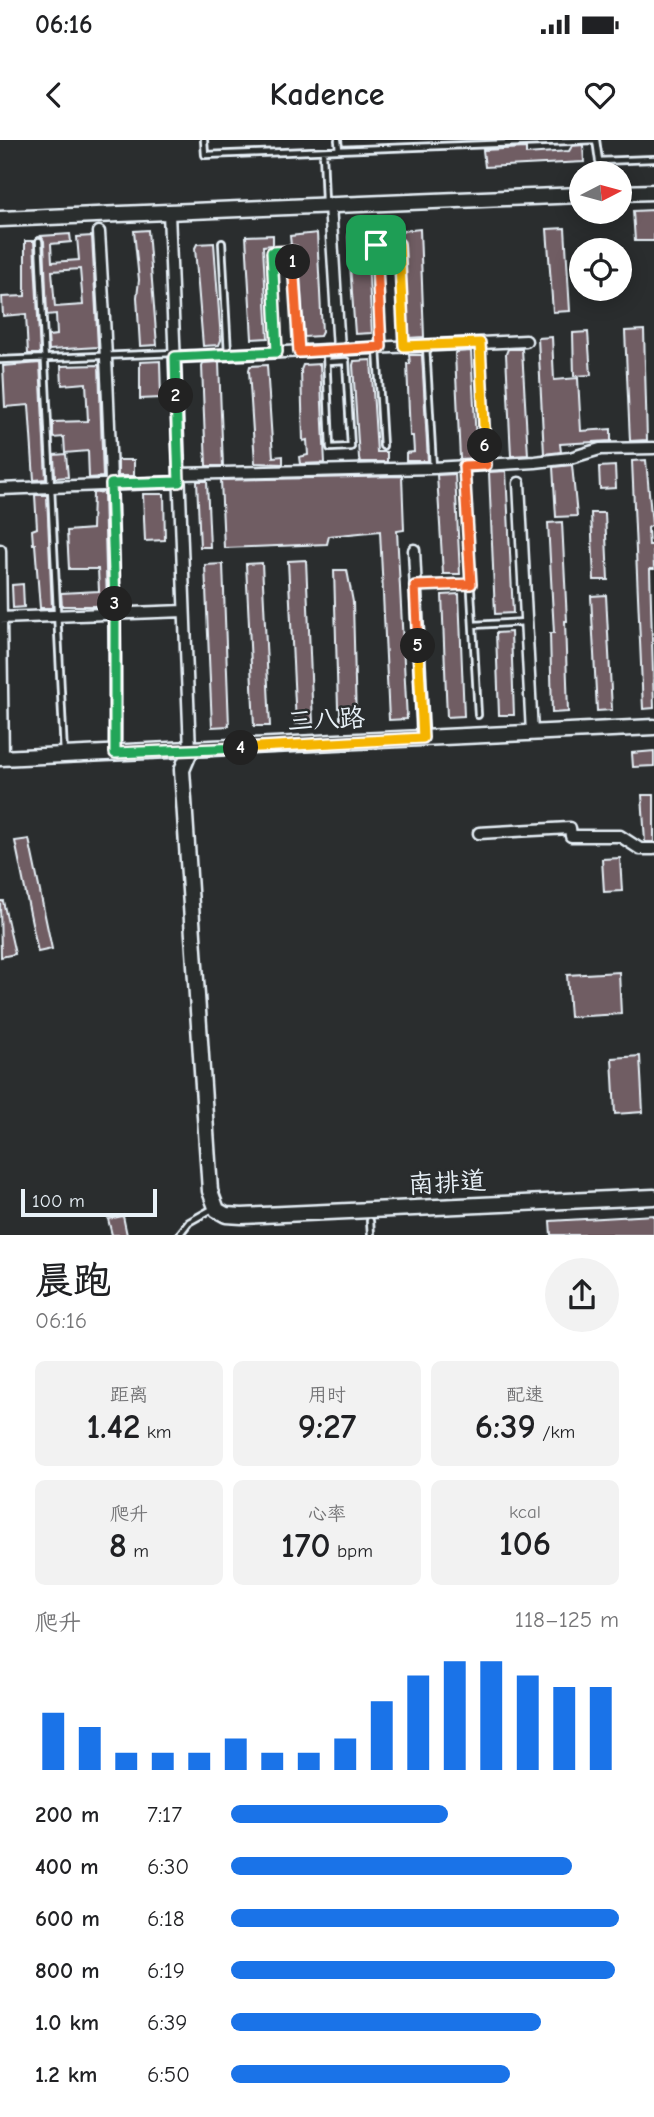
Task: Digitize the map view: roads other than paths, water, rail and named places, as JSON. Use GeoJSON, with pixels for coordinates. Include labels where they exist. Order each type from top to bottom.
{"type":"FeatureCollection","features":[{"type":"Feature","properties":{"kind":"street"},"geometry":{"type":"LineString","coordinates":[[632,193],[654,192]]}},
{"type":"Feature","properties":{"kind":"street"},"geometry":{"type":"LineString","coordinates":[[0,219],[569,196]]}},
{"type":"Feature","properties":{"kind":"street"},"geometry":{"type":"LineString","coordinates":[[328,206],[339,349]]}},
{"type":"Feature","properties":{"kind":"street"},"geometry":{"type":"LineString","coordinates":[[169,212],[190,751],[183,770],[209,1191],[215,1208]]}},
{"type":"Feature","properties":{"kind":"street"},"geometry":{"type":"LineString","coordinates":[[99,232],[107,356],[116,614],[115,753]]}},
{"type":"Feature","properties":{"kind":"street"},"geometry":{"type":"LineString","coordinates":[[175,355],[228,355],[526,341]]}},
{"type":"Feature","properties":{"kind":"street"},"geometry":{"type":"LineString","coordinates":[[0,489],[179,478],[486,465],[557,460],[600,450],[654,448]]}},
{"type":"Feature","properties":{"kind":"street"},"geometry":{"type":"LineString","coordinates":[[519,483],[531,733]]}},
{"type":"Feature","properties":{"kind":"street"},"geometry":{"type":"LineString","coordinates":[[0,550],[1,758]]}},
{"type":"Feature","properties":{"kind":"street"},"geometry":{"type":"LineString","coordinates":[[414,550],[423,738]]}},
{"type":"Feature","properties":{"kind":"street"},"geometry":{"type":"LineString","coordinates":[[1,618],[184,611]]}},
{"type":"Feature","properties":{"kind":"street","name":"三八路"},"geometry":{"type":"LineString","coordinates":[[1,758],[654,727]]}},
{"type":"Feature","properties":{"kind":"street"},"geometry":{"type":"LineString","coordinates":[[479,833],[570,828],[571,836],[620,836],[640,849],[654,849]]}},
{"type":"Feature","properties":{"kind":"street","name":"南排道"},"geometry":{"type":"LineString","coordinates":[[215,1208],[226,1215],[242,1216],[654,1197]]}},
{"type":"Feature","properties":{"kind":"lane"},"geometry":{"type":"LineString","coordinates":[[204,140],[205,155],[596,140],[599,161],[654,159]]}},
{"type":"Feature","properties":{"kind":"lane"},"geometry":{"type":"LineString","coordinates":[[338,140],[339,150]]}},
{"type":"Feature","properties":{"kind":"lane"},"geometry":{"type":"LineString","coordinates":[[387,140],[388,148]]}},
{"type":"Feature","properties":{"kind":"lane"},"geometry":{"type":"LineString","coordinates":[[323,151],[328,206]]}},
{"type":"Feature","properties":{"kind":"lane"},"geometry":{"type":"LineString","coordinates":[[39,241],[64,755]]}},
{"type":"Feature","properties":{"kind":"lane"},"geometry":{"type":"LineString","coordinates":[[222,243],[228,355]]}},
{"type":"Feature","properties":{"kind":"lane"},"geometry":{"type":"LineString","coordinates":[[383,446],[376,245],[399,244],[404,346]]}},
{"type":"Feature","properties":{"kind":"lane"},"geometry":{"type":"LineString","coordinates":[[277,352],[272,252],[293,251],[299,352]]}},
{"type":"Feature","properties":{"kind":"lane"},"geometry":{"type":"LineString","coordinates":[[480,343],[486,465]]}},
{"type":"Feature","properties":{"kind":"lane"},"geometry":{"type":"LineString","coordinates":[[426,345],[433,468]]}},
{"type":"Feature","properties":{"kind":"lane"},"geometry":{"type":"LineString","coordinates":[[326,350],[330,449],[351,447],[346,361],[327,362]]}},
{"type":"Feature","properties":{"kind":"lane"},"geometry":{"type":"LineString","coordinates":[[0,360],[175,355]]}},
{"type":"Feature","properties":{"kind":"lane"},"geometry":{"type":"LineString","coordinates":[[464,466],[478,715]]}},
{"type":"Feature","properties":{"kind":"lane"},"geometry":{"type":"LineString","coordinates":[[415,586],[471,584]]}},
{"type":"Feature","properties":{"kind":"lane"},"geometry":{"type":"LineString","coordinates":[[473,625],[526,622]]}},
{"type":"Feature","properties":{"kind":"lane"},"geometry":{"type":"LineString","coordinates":[[179,1235],[189,1222],[215,1208]]}},
{"type":"Feature","properties":{"kind":"lane"},"geometry":{"type":"LineString","coordinates":[[370,1221],[371,1235]]}}]}
